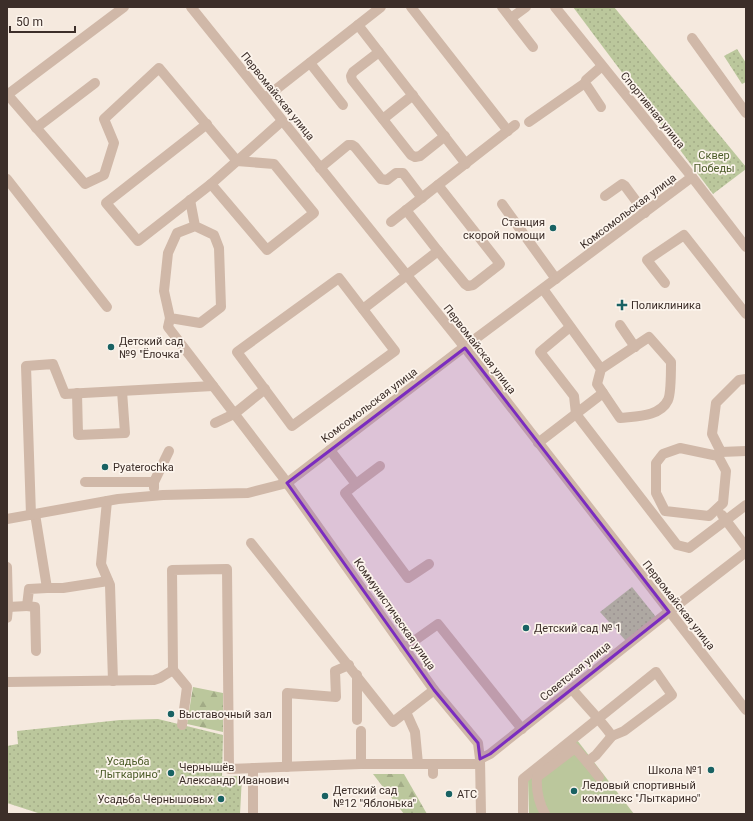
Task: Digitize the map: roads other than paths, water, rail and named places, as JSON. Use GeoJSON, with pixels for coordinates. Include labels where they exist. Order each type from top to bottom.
{"type":"FeatureCollection","features":[{"type":"Feature","properties":{"kind":"street"},"geometry":{"type":"LineString","coordinates":[[124,7],[111,11],[7,94],[85,184],[104,175],[114,143],[104,119],[159,68],[237,161],[274,164],[314,213],[268,250],[211,184]]}},
{"type":"Feature","properties":{"kind":"street","name":"Первомайская улица"},"geometry":{"type":"LineString","coordinates":[[191,7],[465,348],[746,710]]}},
{"type":"Feature","properties":{"kind":"street"},"geometry":{"type":"LineString","coordinates":[[265,98],[381,7]]}},
{"type":"Feature","properties":{"kind":"street"},"geometry":{"type":"LineString","coordinates":[[392,222],[511,128],[411,7]]}},
{"type":"Feature","properties":{"kind":"street"},"geometry":{"type":"LineString","coordinates":[[502,7],[533,47]]}},
{"type":"Feature","properties":{"kind":"street"},"geometry":{"type":"LineString","coordinates":[[511,18],[526,7]]}},
{"type":"Feature","properties":{"kind":"street","name":"Спортивная улица"},"geometry":{"type":"LineString","coordinates":[[555,7],[692,177],[746,247]]}},
{"type":"Feature","properties":{"kind":"street"},"geometry":{"type":"LineString","coordinates":[[358,25],[466,164]]}},
{"type":"Feature","properties":{"kind":"street"},"geometry":{"type":"LineString","coordinates":[[692,38],[746,113]]}},
{"type":"Feature","properties":{"kind":"street"},"geometry":{"type":"LineString","coordinates":[[379,52],[353,72],[351,76],[352,80],[411,155],[415,157],[420,156],[445,136]]}},
{"type":"Feature","properties":{"kind":"street"},"geometry":{"type":"LineString","coordinates":[[310,63],[343,105]]}},
{"type":"Feature","properties":{"kind":"street"},"geometry":{"type":"LineString","coordinates":[[529,122],[585,83],[586,80],[602,66]]}},
{"type":"Feature","properties":{"kind":"street"},"geometry":{"type":"LineString","coordinates":[[36,128],[95,83]]}},
{"type":"Feature","properties":{"kind":"street"},"geometry":{"type":"LineString","coordinates":[[585,83],[601,107]]}},
{"type":"Feature","properties":{"kind":"street"},"geometry":{"type":"LineString","coordinates":[[383,119],[413,95]]}},
{"type":"Feature","properties":{"kind":"street"},"geometry":{"type":"LineString","coordinates":[[206,124],[106,203],[138,241],[211,184],[282,121]]}},
{"type":"Feature","properties":{"kind":"street"},"geometry":{"type":"LineString","coordinates":[[320,168],[348,145],[352,145],[381,179],[387,180],[396,172],[403,173],[422,198]]}},
{"type":"Feature","properties":{"kind":"street","name":"Комсомольская улица"},"geometry":{"type":"LineString","coordinates":[[7,519],[118,498],[248,493],[287,483],[692,177]]}},
{"type":"Feature","properties":{"kind":"street"},"geometry":{"type":"LineString","coordinates":[[7,179],[107,307]]}},
{"type":"Feature","properties":{"kind":"street"},"geometry":{"type":"LineString","coordinates":[[605,196],[622,184],[645,213]]}},
{"type":"Feature","properties":{"kind":"street"},"geometry":{"type":"LineString","coordinates":[[406,210],[468,286],[472,285],[500,264],[438,186]]}},
{"type":"Feature","properties":{"kind":"street"},"geometry":{"type":"LineString","coordinates":[[170,318],[200,323],[221,307],[219,248],[214,235],[195,226],[190,200]]}},
{"type":"Feature","properties":{"kind":"street"},"geometry":{"type":"LineString","coordinates":[[502,204],[556,279]]}},
{"type":"Feature","properties":{"kind":"street","name":"Коммунистическая улица"},"geometry":{"type":"LineString","coordinates":[[195,226],[177,233],[168,253],[164,291],[170,318],[168,327],[287,483],[434,690],[478,743],[480,761]]}},
{"type":"Feature","properties":{"kind":"street"},"geometry":{"type":"LineString","coordinates":[[665,284],[647,260],[684,235],[746,314]]}},
{"type":"Feature","properties":{"kind":"street"},"geometry":{"type":"LineString","coordinates":[[363,309],[438,251]]}},
{"type":"Feature","properties":{"kind":"street"},"geometry":{"type":"LineString","coordinates":[[339,278],[363,309],[395,351],[292,426],[238,352],[339,278]]}},
{"type":"Feature","properties":{"kind":"street"},"geometry":{"type":"LineString","coordinates":[[543,289],[601,369]]}},
{"type":"Feature","properties":{"kind":"street"},"geometry":{"type":"LineString","coordinates":[[620,325],[635,346]]}},
{"type":"Feature","properties":{"kind":"street"},"geometry":{"type":"LineString","coordinates":[[570,327],[540,352],[574,396],[576,414],[677,545],[689,548],[746,504]]}},
{"type":"Feature","properties":{"kind":"street"},"geometry":{"type":"LineString","coordinates":[[650,337],[671,362],[669,399],[663,407],[652,414],[620,418],[597,384],[601,369],[635,346],[650,337]]}},
{"type":"Feature","properties":{"kind":"street"},"geometry":{"type":"LineString","coordinates":[[47,588],[33,514],[26,366],[53,364],[65,394],[122,391],[174,392],[213,386]]}},
{"type":"Feature","properties":{"kind":"street"},"geometry":{"type":"LineString","coordinates":[[746,380],[739,380],[716,403],[712,434],[720,454],[726,471],[723,503],[709,516],[665,511],[656,493],[656,463],[663,454],[680,448],[720,454],[746,451]]}},
{"type":"Feature","properties":{"kind":"street"},"geometry":{"type":"LineString","coordinates":[[215,423],[234,414],[265,389]]}},
{"type":"Feature","properties":{"kind":"street"},"geometry":{"type":"LineString","coordinates":[[77,393],[78,435],[124,433],[122,391]]}},
{"type":"Feature","properties":{"kind":"street"},"geometry":{"type":"LineString","coordinates":[[538,443],[603,393]]}},
{"type":"Feature","properties":{"kind":"street"},"geometry":{"type":"LineString","coordinates":[[330,450],[356,484]]}},
{"type":"Feature","properties":{"kind":"street"},"geometry":{"type":"LineString","coordinates":[[153,496],[154,482],[169,451]]}},
{"type":"Feature","properties":{"kind":"street"},"geometry":{"type":"LineString","coordinates":[[380,466],[345,493],[408,578],[429,564]]}},
{"type":"Feature","properties":{"kind":"street"},"geometry":{"type":"LineString","coordinates":[[85,482],[154,482]]}},
{"type":"Feature","properties":{"kind":"street"},"geometry":{"type":"LineString","coordinates":[[107,501],[101,564],[110,585],[112,681]]}},
{"type":"Feature","properties":{"kind":"street"},"geometry":{"type":"LineString","coordinates":[[652,512],[661,504]]}},
{"type":"Feature","properties":{"kind":"street"},"geometry":{"type":"LineString","coordinates":[[717,508],[746,547]]}},
{"type":"Feature","properties":{"kind":"street"},"geometry":{"type":"LineString","coordinates":[[251,542],[393,722],[434,690]]}},
{"type":"Feature","properties":{"kind":"street","name":"Советская улица"},"geometry":{"type":"LineString","coordinates":[[480,761],[746,552]]}},
{"type":"Feature","properties":{"kind":"street"},"geometry":{"type":"LineString","coordinates":[[7,567],[7,619]]}},
{"type":"Feature","properties":{"kind":"street"},"geometry":{"type":"LineString","coordinates":[[182,724],[187,686],[173,670],[172,570],[227,569],[229,769],[361,764],[418,764],[433,769],[480,761],[481,814]]}},
{"type":"Feature","properties":{"kind":"street"},"geometry":{"type":"LineString","coordinates":[[27,606],[29,589],[63,588],[108,581]]}},
{"type":"Feature","properties":{"kind":"street"},"geometry":{"type":"LineString","coordinates":[[8,607],[35,607],[36,651]]}},
{"type":"Feature","properties":{"kind":"street"},"geometry":{"type":"LineString","coordinates":[[404,648],[438,624],[522,729]]}},
{"type":"Feature","properties":{"kind":"street"},"geometry":{"type":"LineString","coordinates":[[287,767],[287,693],[336,697],[335,671],[348,665]]}},
{"type":"Feature","properties":{"kind":"street"},"geometry":{"type":"LineString","coordinates":[[7,682],[154,680],[173,670]]}},
{"type":"Feature","properties":{"kind":"street"},"geometry":{"type":"LineString","coordinates":[[523,814],[523,780],[598,717],[656,672],[672,695],[624,731],[612,736],[596,755],[587,762]]}},
{"type":"Feature","properties":{"kind":"street"},"geometry":{"type":"LineString","coordinates":[[357,675],[357,720]]}},
{"type":"Feature","properties":{"kind":"street"},"geometry":{"type":"LineString","coordinates":[[572,689],[586,706],[598,717],[612,736]]}},
{"type":"Feature","properties":{"kind":"street"},"geometry":{"type":"LineString","coordinates":[[406,712],[415,732],[418,764]]}},
{"type":"Feature","properties":{"kind":"street"},"geometry":{"type":"LineString","coordinates":[[360,731],[361,764]]}},
{"type":"Feature","properties":{"kind":"street"},"geometry":{"type":"LineString","coordinates":[[544,814],[536,788],[537,777],[575,748],[599,777]]}},
{"type":"Feature","properties":{"kind":"street"},"geometry":{"type":"LineString","coordinates":[[253,768],[253,814]]}},
{"type":"Feature","properties":{"kind":"place","name":"Станция скорой помощи"},"geometry":{"type":"Point","coordinates":[553,228]}},
{"type":"Feature","properties":{"kind":"place","name":"Поликлиника"},"geometry":{"type":"Point","coordinates":[622,305]}},
{"type":"Feature","properties":{"kind":"place","name":"Детский сад №9 \"Ёлочка\""},"geometry":{"type":"Point","coordinates":[111,347]}},
{"type":"Feature","properties":{"kind":"place","name":"Pyaterochka"},"geometry":{"type":"Point","coordinates":[105,467]}},
{"type":"Feature","properties":{"kind":"place","name":"Детский сад № 1"},"geometry":{"type":"Point","coordinates":[526,628]}},
{"type":"Feature","properties":{"kind":"place","name":"Выставочный зал"},"geometry":{"type":"Point","coordinates":[171,714]}},
{"type":"Feature","properties":{"kind":"place","name":"Школа №1"},"geometry":{"type":"Point","coordinates":[711,770]}},
{"type":"Feature","properties":{"kind":"place","name":"Чернышёв Александр Иванович"},"geometry":{"type":"Point","coordinates":[171,773]}},
{"type":"Feature","properties":{"kind":"place","name":"Ледовый спортивный комплекс \"Лыткарино\""},"geometry":{"type":"Point","coordinates":[574,791]}},
{"type":"Feature","properties":{"kind":"place","name":"АТС"},"geometry":{"type":"Point","coordinates":[449,794]}},
{"type":"Feature","properties":{"kind":"place","name":"Детский сад №12 \"Яблонька\""},"geometry":{"type":"Point","coordinates":[325,796]}},
{"type":"Feature","properties":{"kind":"place","name":"Усадьба Чернышовых"},"geometry":{"type":"Point","coordinates":[221,799]}},
{"type":"Feature","properties":{"kind":"park label","name":"Сквер Победы"},"geometry":{"type":"Point","coordinates":[714,161]}},
{"type":"Feature","properties":{"kind":"park label","name":"Усадьба \"Лыткарино\""},"geometry":{"type":"Point","coordinates":[128,767]}}]}
